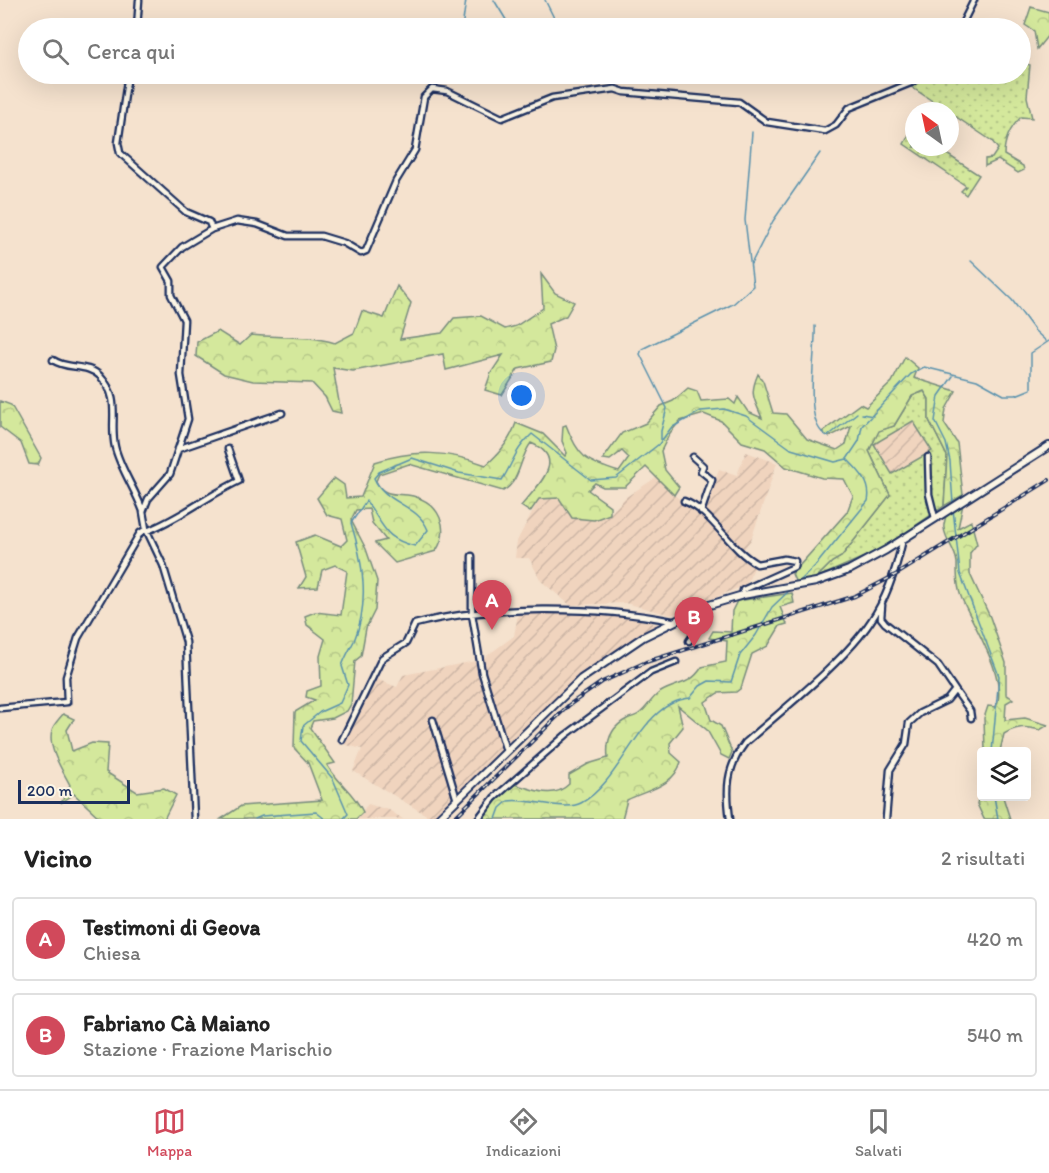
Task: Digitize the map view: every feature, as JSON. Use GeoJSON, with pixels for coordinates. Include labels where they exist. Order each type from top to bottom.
{"type":"FeatureCollection","features":[{"type":"Feature","properties":{"kind":"main road"},"geometry":{"type":"LineString","coordinates":[[437,819],[581,679],[599,665],[675,619],[706,606],[743,595],[816,582],[849,570],[886,550],[1049,446]]}},
{"type":"Feature","properties":{"kind":"street"},"geometry":{"type":"LineString","coordinates":[[138,18],[139,0]]}},
{"type":"Feature","properties":{"kind":"street"},"geometry":{"type":"LineString","coordinates":[[965,18],[974,0]]}},
{"type":"Feature","properties":{"kind":"street"},"geometry":{"type":"LineString","coordinates":[[127,84],[118,143],[120,153],[186,212],[209,222],[212,229]]}},
{"type":"Feature","properties":{"kind":"street"},"geometry":{"type":"LineString","coordinates":[[143,512],[148,499],[170,474],[188,419],[182,375],[184,326],[171,295],[171,281],[163,267],[182,247],[212,229],[243,222],[257,224],[288,236],[321,236],[344,243],[361,253],[366,251],[396,182],[412,157],[424,97],[432,89],[447,91],[502,118],[552,98],[615,89],[624,92],[739,102],[767,122],[825,131],[836,125],[849,108],[908,84]]}},
{"type":"Feature","properties":{"kind":"street"},"geometry":{"type":"LineString","coordinates":[[53,360],[60,365],[89,368],[100,375],[110,391],[116,412],[115,447],[163,565],[186,642],[194,819]]}},
{"type":"Feature","properties":{"kind":"street"},"geometry":{"type":"LineString","coordinates":[[178,449],[282,413]]}},
{"type":"Feature","properties":{"kind":"street"},"geometry":{"type":"LineString","coordinates":[[0,708],[67,702],[66,677],[78,638],[140,533],[191,511],[208,496],[239,481],[228,449]]}},
{"type":"Feature","properties":{"kind":"street"},"geometry":{"type":"LineString","coordinates":[[693,457],[703,466],[701,471],[712,480],[702,512]]}},
{"type":"Feature","properties":{"kind":"street"},"geometry":{"type":"LineString","coordinates":[[928,457],[928,494],[935,518]]}},
{"type":"Feature","properties":{"kind":"street"},"geometry":{"type":"LineString","coordinates":[[684,501],[702,512],[740,553],[757,564],[784,559],[796,563],[763,583],[743,590],[743,595]]}},
{"type":"Feature","properties":{"kind":"street"},"geometry":{"type":"LineString","coordinates":[[730,819],[727,784],[735,756],[745,743],[856,640],[870,622],[883,599],[903,539]]}},
{"type":"Feature","properties":{"kind":"street"},"geometry":{"type":"LineString","coordinates":[[896,543],[896,560]]}},
{"type":"Feature","properties":{"kind":"street"},"geometry":{"type":"LineString","coordinates":[[886,550],[896,560]]}},
{"type":"Feature","properties":{"kind":"street"},"geometry":{"type":"LineString","coordinates":[[472,556],[472,614],[482,673],[507,751]]}},
{"type":"Feature","properties":{"kind":"street"},"geometry":{"type":"LineString","coordinates":[[883,599],[881,618],[938,665],[970,711],[971,718]]}},
{"type":"Feature","properties":{"kind":"street"},"geometry":{"type":"LineString","coordinates":[[342,740],[382,658],[406,643],[415,624],[441,616],[596,611],[687,620],[696,626],[696,631],[689,641]]}},
{"type":"Feature","properties":{"kind":"street"},"geometry":{"type":"LineString","coordinates":[[478,819],[494,798],[566,735],[651,672],[676,662]]}},
{"type":"Feature","properties":{"kind":"street"},"geometry":{"type":"LineString","coordinates":[[886,819],[890,770],[906,744],[909,723],[920,713],[946,700],[955,690]]}},
{"type":"Feature","properties":{"kind":"street"},"geometry":{"type":"LineString","coordinates":[[433,720],[457,800]]}},
{"type":"Feature","properties":{"kind":"shaded area"},"geometry":{"type":"Polygon","coordinates":[[[913,420],[932,451],[892,474],[874,444],[913,420]]]}},
{"type":"Feature","properties":{"kind":"shaded area"},"geometry":{"type":"Polygon","coordinates":[[[746,452],[777,463],[751,540],[742,551],[709,518],[706,510],[719,469],[737,475],[746,452]]]}},
{"type":"Feature","properties":{"kind":"shaded area"},"geometry":{"type":"Polygon","coordinates":[[[657,477],[674,495],[701,514],[754,568],[746,585],[671,615],[625,603],[570,605],[541,581],[529,558],[515,558],[517,541],[539,499],[559,498],[572,518],[610,514],[626,497],[657,477]]]}},
{"type":"Feature","properties":{"kind":"shaded area"},"geometry":{"type":"Polygon","coordinates":[[[518,614],[599,614],[638,618],[658,625],[578,676],[433,819],[353,771],[362,749],[343,744],[376,679],[397,687],[403,675],[481,660],[514,636],[518,614]]]}},
{"type":"Feature","properties":{"kind":"shaded area"},"geometry":{"type":"Polygon","coordinates":[[[368,804],[389,810],[403,819],[356,819],[368,804]]]}},
{"type":"Feature","properties":{"kind":"green space"},"geometry":{"type":"Polygon","coordinates":[[[1031,7],[1049,12],[1049,34],[1037,49],[1034,31],[1031,29],[1031,18],[1027,18],[1031,7]]]}},
{"type":"Feature","properties":{"kind":"green space"},"geometry":{"type":"Polygon","coordinates":[[[913,84],[1028,84],[1027,97],[1032,118],[1021,117],[1014,125],[1006,139],[1004,150],[1004,155],[1023,166],[1024,170],[1018,173],[998,160],[985,166],[985,159],[992,158],[998,149],[992,141],[959,119],[959,102],[934,102],[910,86],[913,84]]]}},
{"type":"Feature","properties":{"kind":"green space"},"geometry":{"type":"Polygon","coordinates":[[[922,156],[950,156],[979,175],[966,195],[961,191],[966,186],[922,156]]]}},
{"type":"Feature","properties":{"kind":"green space"},"geometry":{"type":"Polygon","coordinates":[[[541,274],[555,293],[574,302],[566,316],[548,324],[554,350],[551,362],[518,369],[502,395],[485,390],[491,373],[503,355],[446,370],[443,354],[353,371],[333,368],[341,413],[332,411],[325,397],[312,383],[253,381],[224,374],[196,356],[197,342],[218,331],[240,345],[251,335],[325,340],[335,343],[354,333],[362,311],[384,318],[397,286],[411,303],[400,339],[442,333],[454,318],[481,316],[505,329],[516,326],[543,308],[541,274]]]}},
{"type":"Feature","properties":{"kind":"green space"},"geometry":{"type":"Polygon","coordinates":[[[905,357],[918,368],[914,378],[956,391],[946,409],[944,423],[957,443],[963,495],[944,506],[947,456],[929,420],[929,399],[924,391],[912,396],[894,426],[879,431],[869,451],[890,495],[841,557],[832,562],[816,578],[796,583],[792,574],[847,512],[853,496],[844,479],[822,478],[786,467],[765,449],[742,442],[721,421],[704,414],[680,421],[670,433],[661,451],[665,470],[679,487],[674,495],[646,467],[625,487],[603,487],[595,483],[588,490],[610,506],[610,514],[594,520],[572,518],[559,498],[539,499],[530,512],[521,506],[541,481],[549,465],[548,457],[542,449],[531,443],[517,475],[509,487],[503,491],[409,464],[379,474],[376,481],[387,493],[413,496],[430,504],[440,518],[442,534],[436,551],[395,563],[375,543],[386,540],[372,523],[369,509],[356,510],[351,520],[366,549],[377,581],[375,610],[366,628],[361,656],[355,661],[351,704],[347,711],[333,718],[313,721],[310,728],[335,763],[327,765],[363,812],[356,819],[221,819],[241,806],[322,800],[308,763],[294,748],[295,712],[315,700],[306,697],[307,691],[321,686],[320,656],[325,639],[307,625],[305,616],[315,612],[341,615],[347,571],[335,565],[322,570],[318,587],[299,588],[306,577],[296,542],[315,535],[341,546],[347,540],[342,519],[327,515],[317,498],[334,478],[344,485],[346,498],[361,497],[375,462],[389,458],[431,453],[472,460],[486,465],[504,446],[516,423],[543,434],[565,456],[567,453],[562,441],[563,426],[566,425],[579,451],[585,457],[598,465],[619,472],[629,458],[622,451],[610,460],[603,459],[622,433],[646,423],[661,406],[673,401],[688,388],[697,391],[701,401],[729,399],[735,404],[738,397],[748,412],[762,418],[753,392],[758,374],[763,381],[773,413],[786,414],[807,439],[837,450],[846,444],[851,426],[829,437],[822,432],[860,404],[866,407],[892,382],[905,357]]]}},
{"type":"Feature","properties":{"kind":"green space"},"geometry":{"type":"Polygon","coordinates":[[[924,391],[929,399],[929,420],[947,456],[944,506],[880,550],[816,578],[832,562],[841,557],[890,495],[869,451],[879,430],[894,426],[912,396],[924,391]],[[913,421],[874,444],[892,474],[932,451],[913,421]]]}},
{"type":"Feature","properties":{"kind":"green space"},"geometry":{"type":"Polygon","coordinates":[[[0,401],[11,405],[41,458],[38,465],[29,464],[21,443],[0,427],[0,401]]]}},
{"type":"Feature","properties":{"kind":"green space"},"geometry":{"type":"Polygon","coordinates":[[[963,504],[958,528],[971,521],[977,544],[970,553],[970,574],[990,617],[1006,663],[1006,694],[1013,699],[1006,703],[1005,720],[1025,718],[1048,725],[1040,730],[1013,729],[1004,734],[1001,747],[985,747],[984,718],[988,706],[996,707],[999,696],[998,683],[988,653],[960,595],[956,558],[944,528],[946,514],[963,504]]]}},
{"type":"Feature","properties":{"kind":"green space"},"geometry":{"type":"Polygon","coordinates":[[[792,593],[794,603],[780,607],[787,624],[780,626],[768,646],[752,654],[741,688],[736,692],[718,693],[705,702],[711,720],[721,726],[732,752],[729,759],[721,755],[707,730],[678,706],[683,727],[670,743],[671,753],[681,762],[666,782],[627,800],[622,819],[481,819],[491,802],[513,784],[549,793],[562,789],[569,784],[569,775],[588,764],[608,758],[609,740],[613,730],[622,722],[639,714],[659,693],[688,681],[702,667],[726,662],[727,641],[709,638],[713,631],[731,632],[732,611],[737,601],[792,593]]]}},
{"type":"Feature","properties":{"kind":"green space"},"geometry":{"type":"Polygon","coordinates":[[[63,714],[74,719],[67,730],[72,751],[92,743],[108,744],[106,772],[137,792],[164,788],[176,795],[164,819],[101,819],[74,794],[61,803],[70,785],[56,759],[51,737],[54,726],[63,714]]]}},
{"type":"Feature","properties":{"kind":"green space"},"geometry":{"type":"Polygon","coordinates":[[[978,801],[1004,801],[1010,819],[984,819],[978,801]]]}},
{"type":"Feature","properties":{"kind":"waterway"},"geometry":{"type":"LineString","coordinates":[[463,18],[466,0]]}},
{"type":"Feature","properties":{"kind":"waterway"},"geometry":{"type":"LineString","coordinates":[[494,0],[505,18]]}},
{"type":"Feature","properties":{"kind":"waterway"},"geometry":{"type":"LineString","coordinates":[[545,0],[554,18]]}},
{"type":"Feature","properties":{"kind":"waterway"},"geometry":{"type":"LineString","coordinates":[[661,441],[667,408],[640,354],[642,349],[733,304],[753,286],[745,220],[752,132]]}},
{"type":"Feature","properties":{"kind":"waterway"},"geometry":{"type":"LineString","coordinates":[[751,264],[773,221],[820,153]]}},
{"type":"Feature","properties":{"kind":"waterway"},"geometry":{"type":"LineString","coordinates":[[971,261],[1012,300],[1035,331],[1046,341]]}},
{"type":"Feature","properties":{"kind":"waterway"},"geometry":{"type":"LineString","coordinates":[[815,326],[812,386],[815,418],[820,430],[828,436],[857,413]]}},
{"type":"Feature","properties":{"kind":"waterway"},"geometry":{"type":"LineString","coordinates":[[343,819],[348,814],[333,779],[301,741],[303,726],[320,712],[340,703],[348,685],[342,666],[359,627],[363,597],[359,552],[351,523],[366,501],[385,530],[404,543],[415,546],[428,530],[417,515],[379,487],[374,478],[379,472],[412,458],[459,473],[502,480],[518,451],[532,434],[591,480],[616,478],[659,444],[671,428],[701,411],[724,409],[746,416],[791,449],[835,462],[847,459],[859,441],[862,426],[911,374],[924,367],[977,380],[1004,395],[1016,395],[1031,389],[1031,353],[1049,341]]}},
{"type":"Feature","properties":{"kind":"waterway"},"geometry":{"type":"LineString","coordinates":[[953,376],[939,396],[935,421],[946,443],[950,461],[953,504]]}},
{"type":"Feature","properties":{"kind":"waterway"},"geometry":{"type":"LineString","coordinates":[[862,414],[873,416]]}},
{"type":"Feature","properties":{"kind":"waterway"},"geometry":{"type":"LineString","coordinates":[[799,582],[816,565],[868,501],[866,483],[847,459]]}},
{"type":"Feature","properties":{"kind":"waterway"},"geometry":{"type":"LineString","coordinates":[[953,509],[960,573],[999,676],[992,747]]}},
{"type":"Feature","properties":{"kind":"waterway"},"geometry":{"type":"LineString","coordinates":[[496,819],[500,808],[508,801],[565,806],[581,803],[596,792],[609,778],[644,727],[658,713],[672,703],[690,698],[700,686],[709,681],[731,682],[740,655],[756,635],[772,607],[790,590]]}},
{"type":"Feature","properties":{"kind":"waterway"},"geometry":{"type":"LineString","coordinates":[[995,801],[998,819]]}},
{"type":"Feature","properties":{"kind":"waterway"},"geometry":{"type":"LineString","coordinates":[[255,819],[262,816],[316,812],[325,819]]}},
{"type":"Feature","properties":{"kind":"railway"},"geometry":{"type":"LineString","coordinates":[[453,819],[569,705],[602,682],[646,662],[855,596],[897,574],[1049,480]]}},
{"type":"Feature","properties":{"kind":"place","name":"Testimoni di Geova"},"geometry":{"type":"Point","coordinates":[492,630]}},
{"type":"Feature","properties":{"kind":"place","name":"Fabriano Cà Maiano"},"geometry":{"type":"Point","coordinates":[694,647]}}]}
